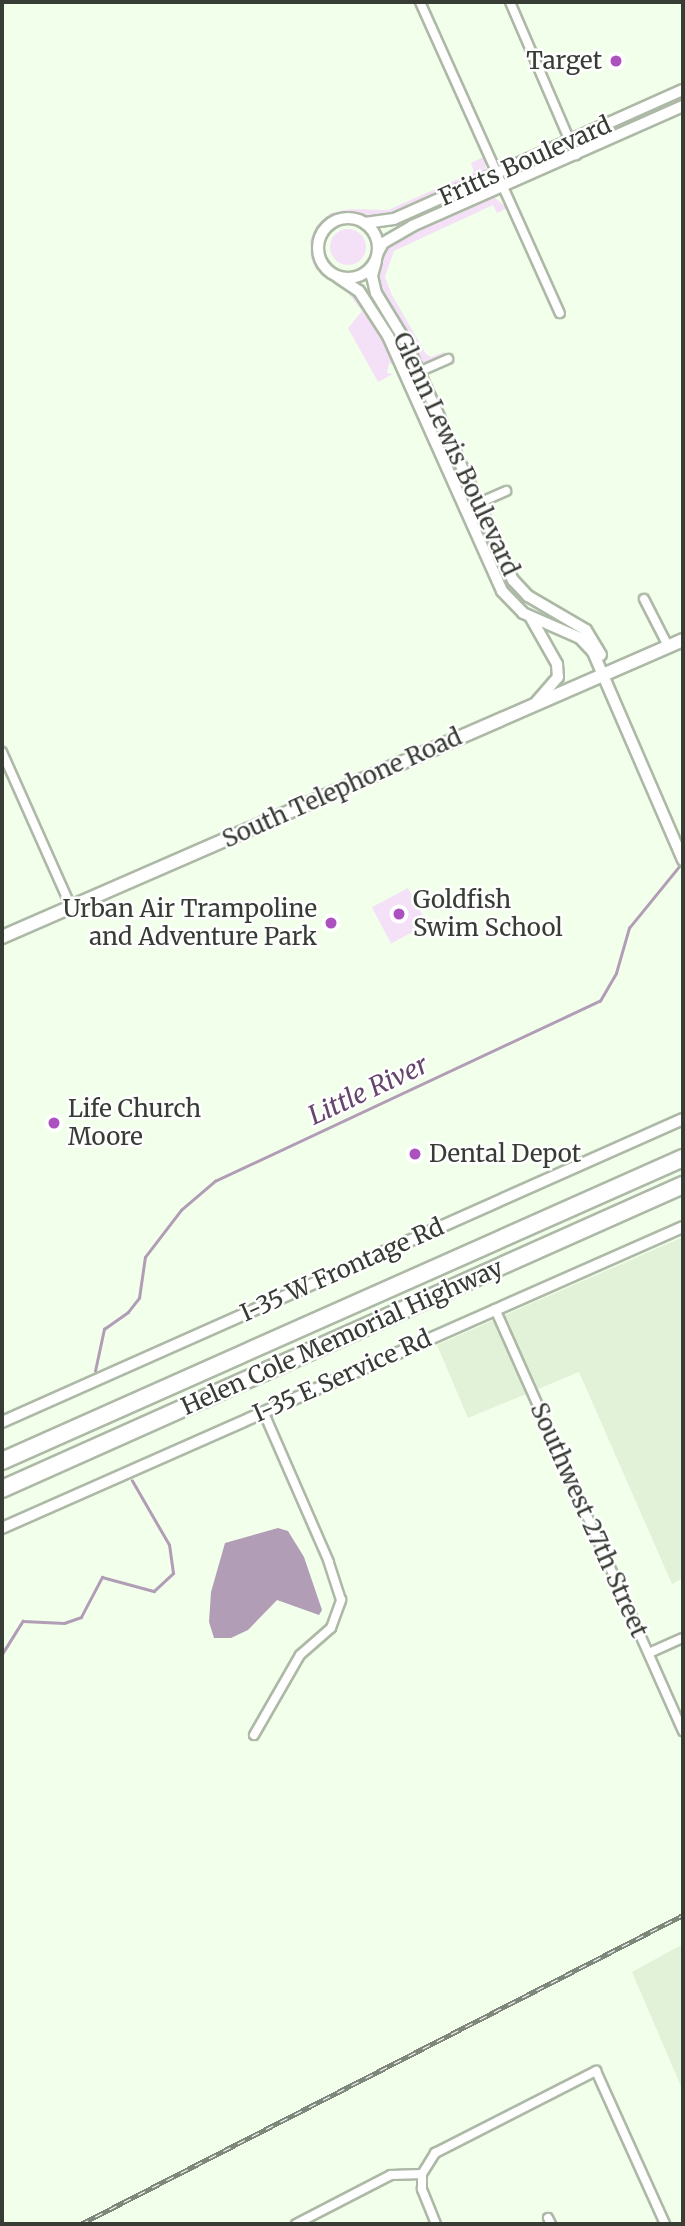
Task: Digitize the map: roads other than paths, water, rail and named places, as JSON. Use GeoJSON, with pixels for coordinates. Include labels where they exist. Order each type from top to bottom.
{"type":"FeatureCollection","features":[{"type":"Feature","properties":{"kind":"highway","name":"Helen Cole Memorial Highway"},"geometry":{"type":"LineString","coordinates":[[2,1461],[683,1158]]}},
{"type":"Feature","properties":{"kind":"highway","name":"Helen Cole Memorial Highway"},"geometry":{"type":"LineString","coordinates":[[2,1489],[683,1185]]}},
{"type":"Feature","properties":{"kind":"main road","name":"South Telephone Road"},"geometry":{"type":"LineString","coordinates":[[2,937],[683,640]]}},
{"type":"Feature","properties":{"kind":"street"},"geometry":{"type":"LineString","coordinates":[[419,2],[560,313]]}},
{"type":"Feature","properties":{"kind":"street"},"geometry":{"type":"LineString","coordinates":[[510,2],[576,155]]}},
{"type":"Feature","properties":{"kind":"street","name":"Fritts Boulevard"},"geometry":{"type":"LineString","coordinates":[[365,223],[394,219],[683,90]]}},
{"type":"Feature","properties":{"kind":"street","name":"Fritts Boulevard"},"geometry":{"type":"LineString","coordinates":[[377,257],[383,243],[412,226],[504,188],[683,106]]}},
{"type":"Feature","properties":{"kind":"street"},"geometry":{"type":"LineString","coordinates":[[335,221],[365,223],[377,238],[377,257],[358,277],[338,277],[323,264],[321,235],[335,221]]}},
{"type":"Feature","properties":{"kind":"street","name":"Glenn Lewis Boulevard"},"geometry":{"type":"LineString","coordinates":[[377,257],[372,276],[376,292],[419,372],[513,580],[528,596],[586,630],[603,659],[603,675]]}},
{"type":"Feature","properties":{"kind":"street","name":"Glenn Lewis Boulevard"},"geometry":{"type":"LineString","coordinates":[[338,277],[353,284],[365,299],[407,377],[502,591],[527,614],[546,640],[558,677],[531,706]]}},
{"type":"Feature","properties":{"kind":"street"},"geometry":{"type":"LineString","coordinates":[[407,377],[449,359]]}},
{"type":"Feature","properties":{"kind":"street"},"geometry":{"type":"LineString","coordinates":[[465,509],[506,491]]}},
{"type":"Feature","properties":{"kind":"street"},"geometry":{"type":"LineString","coordinates":[[644,599],[668,646]]}},
{"type":"Feature","properties":{"kind":"street","name":"Glenn Lewis Boulevard"},"geometry":{"type":"LineString","coordinates":[[527,614],[580,638],[593,652],[603,675]]}},
{"type":"Feature","properties":{"kind":"street"},"geometry":{"type":"LineString","coordinates":[[603,675],[683,860]]}},
{"type":"Feature","properties":{"kind":"street"},"geometry":{"type":"LineString","coordinates":[[2,752],[71,907]]}},
{"type":"Feature","properties":{"kind":"street","name":"I-35 W Frontage Rd"},"geometry":{"type":"LineString","coordinates":[[2,1422],[683,1119]]}},
{"type":"Feature","properties":{"kind":"street","name":"I-35 E Service Rd"},"geometry":{"type":"LineString","coordinates":[[2,1528],[683,1227]]}},
{"type":"Feature","properties":{"kind":"street","name":"Southwest 27th Street"},"geometry":{"type":"LineString","coordinates":[[495,1309],[683,1731]]}},
{"type":"Feature","properties":{"kind":"street"},"geometry":{"type":"LineString","coordinates":[[254,1735],[300,1655],[331,1628],[341,1600],[329,1562],[263,1411]]}},
{"type":"Feature","properties":{"kind":"street"},"geometry":{"type":"LineString","coordinates":[[649,1653],[683,1638]]}},
{"type":"Feature","properties":{"kind":"street"},"geometry":{"type":"LineString","coordinates":[[436,2224],[422,2189],[422,2174],[436,2153],[596,2071],[665,2224]]}},
{"type":"Feature","properties":{"kind":"street"},"geometry":{"type":"LineString","coordinates":[[296,2224],[391,2175],[422,2174]]}},
{"type":"Feature","properties":{"kind":"waterway","name":"Little River"},"geometry":{"type":"LineString","coordinates":[[95,1371],[104,1329],[128,1312],[139,1298],[145,1257],[181,1210],[215,1181],[600,1001],[616,973],[629,928],[681,864]]}},
{"type":"Feature","properties":{"kind":"waterway","name":"Little River"},"geometry":{"type":"LineString","coordinates":[[2,1654],[23,1621],[64,1623],[81,1617],[102,1577],[154,1591],[173,1573],[169,1545],[132,1481]]}},
{"type":"Feature","properties":{"kind":"railway"},"geometry":{"type":"LineString","coordinates":[[81,2224],[683,1915]]}},
{"type":"Feature","properties":{"kind":"place","name":"Target"},"geometry":{"type":"Point","coordinates":[616,61]}},
{"type":"Feature","properties":{"kind":"place","name":"Goldfish Swim School"},"geometry":{"type":"Point","coordinates":[399,914]}},
{"type":"Feature","properties":{"kind":"place","name":"Urban Air Trampoline and Adventure Park"},"geometry":{"type":"Point","coordinates":[331,923]}},
{"type":"Feature","properties":{"kind":"place","name":"Life Church Moore"},"geometry":{"type":"Point","coordinates":[54,1123]}},
{"type":"Feature","properties":{"kind":"place","name":"Dental Depot"},"geometry":{"type":"Point","coordinates":[415,1154]}}]}
